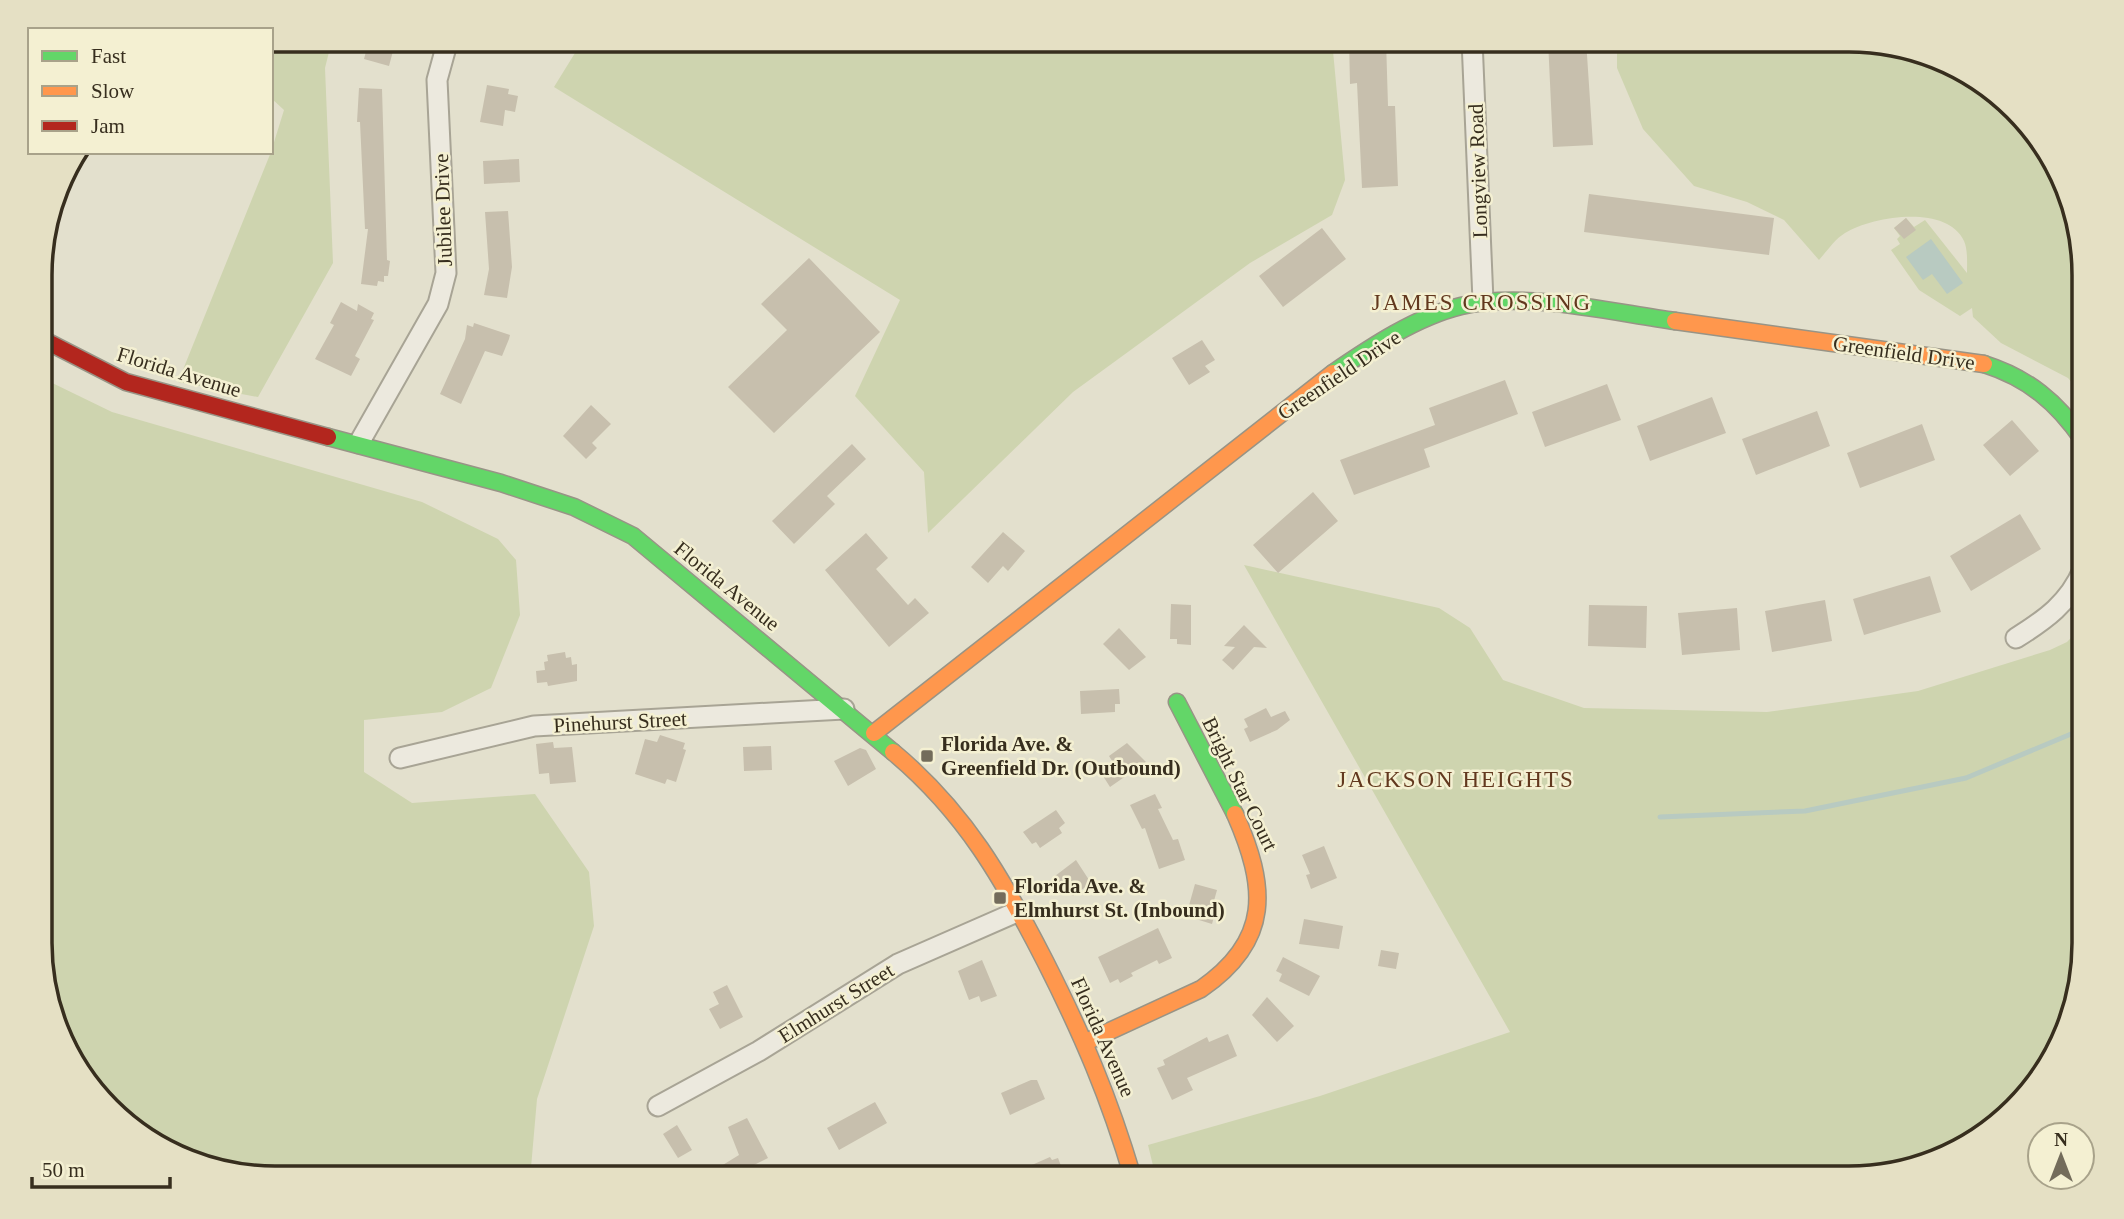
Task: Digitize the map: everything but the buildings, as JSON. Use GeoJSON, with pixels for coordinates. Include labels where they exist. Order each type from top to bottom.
{"type":"FeatureCollection","features":[{"type":"Feature","properties":{"kind":"street","name":"Jubilee Drive"},"geometry":{"type":"LineString","coordinates":[[359,443],[438,304],[446,273],[437,80],[445,52]]}},
{"type":"Feature","properties":{"kind":"street","name":"Longview Road"},"geometry":{"type":"LineString","coordinates":[[1473,52],[1483,301]]}},
{"type":"Feature","properties":{"kind":"street","name":"Greenfield Drive"},"geometry":{"type":"LineString","coordinates":[[874,733],[1278,416],[1394,335],[1448,310],[1483,301],[1553,304],[1978,362],[2015,373],[2034,384],[2071,423]]}},
{"type":"Feature","properties":{"kind":"street","name":"Florida Avenue"},"geometry":{"type":"LineString","coordinates":[[52,344],[126,382],[359,443],[575,507],[633,536],[874,733],[929,782],[980,845],[1019,911],[1086,1042],[1112,1106],[1130,1166]]}},
{"type":"Feature","properties":{"kind":"street"},"geometry":{"type":"LineString","coordinates":[[2015,638],[2048,619],[2071,594]]}},
{"type":"Feature","properties":{"kind":"street","name":"Bright Star Court"},"geometry":{"type":"LineString","coordinates":[[1086,1042],[1213,981],[1238,957],[1255,919],[1260,885],[1254,856],[1177,702]]}},
{"type":"Feature","properties":{"kind":"street","name":"Pinehurst Street"},"geometry":{"type":"LineString","coordinates":[[400,758],[534,726],[844,709]]}},
{"type":"Feature","properties":{"kind":"street","name":"Elmhurst Street"},"geometry":{"type":"LineString","coordinates":[[658,1106],[759,1051],[898,964],[1019,911]]}},
{"type":"Feature","properties":{"kind":"green space"},"geometry":{"type":"Polygon","coordinates":[[[273,52],[329,52],[325,68],[333,263],[258,397],[178,382],[270,154],[273,154],[284,110],[273,100],[273,52]]]}},
{"type":"Feature","properties":{"kind":"green space"},"geometry":{"type":"Polygon","coordinates":[[[576,52],[1333,52],[1345,180],[1332,215],[1250,263],[1073,392],[928,533],[924,472],[855,396],[900,300],[554,87],[576,52]]]}},
{"type":"Feature","properties":{"kind":"green space"},"geometry":{"type":"Polygon","coordinates":[[[1617,52],[1849,52],[1906,60],[1934,69],[1960,82],[2006,118],[2042,164],[2055,190],[2070,246],[2071,382],[2001,343],[1973,317],[1972,308],[1960,316],[1919,290],[1891,250],[1900,244],[1897,239],[1900,236],[1894,228],[1906,218],[1914,227],[1925,220],[1967,273],[1964,241],[1955,229],[1926,218],[1909,217],[1890,218],[1857,227],[1841,236],[1819,260],[1784,220],[1747,202],[1694,186],[1643,129],[1617,68],[1617,52]]]}},
{"type":"Feature","properties":{"kind":"green space"},"geometry":{"type":"Polygon","coordinates":[[[52,383],[112,412],[422,502],[498,539],[516,560],[520,615],[491,688],[442,712],[364,720],[364,772],[412,803],[535,794],[589,872],[594,926],[537,1099],[531,1166],[246,1165],[190,1150],[164,1137],[128,1111],[90,1067],[69,1029],[60,1001],[52,944],[52,383]]]}},
{"type":"Feature","properties":{"kind":"green space"},"geometry":{"type":"Polygon","coordinates":[[[1244,565],[1439,608],[1470,628],[1503,680],[1584,708],[1767,712],[1918,691],[2050,650],[2071,638],[2071,958],[2064,1001],[2055,1029],[2042,1055],[2025,1079],[2006,1101],[1960,1137],[1934,1150],[1906,1159],[1863,1166],[1153,1166],[1148,1145],[1320,1096],[1510,1032],[1244,565]]]}},
{"type":"Feature","properties":{"kind":"shaded area"},"geometry":{"type":"Polygon","coordinates":[[[1931,239],[1963,283],[1947,294],[1932,274],[1923,280],[1906,257],[1931,239]]]}},
{"type":"Feature","properties":{"kind":"waterway"},"geometry":{"type":"LineString","coordinates":[[1660,817],[1805,811],[1966,778],[2071,734]]}},
{"type":"Feature","properties":{"kind":"traffic: fast"},"geometry":{"type":"LineString","coordinates":[[1333,373],[1378,343],[1427,317],[1461,306],[1486,302],[1568,304],[1675,321]]}},
{"type":"Feature","properties":{"kind":"traffic: fast"},"geometry":{"type":"LineString","coordinates":[[1984,364],[2028,384],[2052,403],[2071,424]]}},
{"type":"Feature","properties":{"kind":"traffic: fast"},"geometry":{"type":"LineString","coordinates":[[328,437],[501,483],[574,507],[633,536],[893,752]]}},
{"type":"Feature","properties":{"kind":"traffic: fast"},"geometry":{"type":"LineString","coordinates":[[1177,702],[1235,814]]}},
{"type":"Feature","properties":{"kind":"traffic: slow"},"geometry":{"type":"LineString","coordinates":[[1675,321],[1984,364]]}},
{"type":"Feature","properties":{"kind":"traffic: slow"},"geometry":{"type":"LineString","coordinates":[[874,733],[1333,373]]}},
{"type":"Feature","properties":{"kind":"traffic: slow"},"geometry":{"type":"LineString","coordinates":[[893,752],[941,798],[962,823],[1014,902],[1083,1041],[1105,1094],[1129,1166]]}},
{"type":"Feature","properties":{"kind":"traffic: slow"},"geometry":{"type":"LineString","coordinates":[[1086,1042],[1201,989],[1241,951],[1257,910],[1257,889],[1246,840],[1235,814]]}},
{"type":"Feature","properties":{"kind":"traffic: jam"},"geometry":{"type":"LineString","coordinates":[[52,344],[126,382],[328,437]]}},
{"type":"Feature","properties":{"kind":"place","name":"Florida Ave. & Greenfield Dr. (Outbound)"},"geometry":{"type":"Point","coordinates":[927,756]}},
{"type":"Feature","properties":{"kind":"place","name":"Florida Ave. & Elmhurst St. (Inbound)"},"geometry":{"type":"Point","coordinates":[1000,898]}},
{"type":"Feature","properties":{"kind":"district","name":"JAMES CROSSING"},"geometry":{"type":"Point","coordinates":[1482,302]}},
{"type":"Feature","properties":{"kind":"district","name":"JACKSON HEIGHTS"},"geometry":{"type":"Point","coordinates":[1456,779]}}]}
